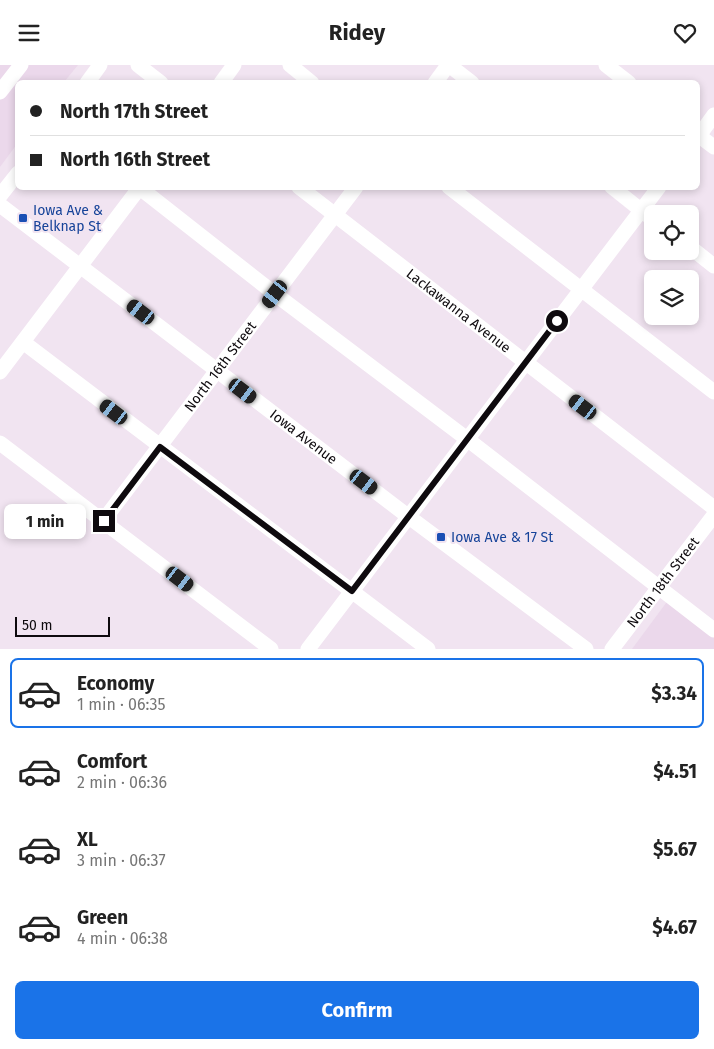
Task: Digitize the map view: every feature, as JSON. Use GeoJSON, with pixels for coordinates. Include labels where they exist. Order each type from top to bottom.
{"type":"FeatureCollection","features":[{"type":"Feature","properties":{"kind":"street"},"geometry":{"type":"LineString","coordinates":[[0,92],[20,65]]}},
{"type":"Feature","properties":{"kind":"street"},"geometry":{"type":"LineString","coordinates":[[138,65],[157,80]]}},
{"type":"Feature","properties":{"kind":"street"},"geometry":{"type":"LineString","coordinates":[[223,80],[234,65]]}},
{"type":"Feature","properties":{"kind":"street"},"geometry":{"type":"LineString","coordinates":[[290,65],[308,80]]}},
{"type":"Feature","properties":{"kind":"street"},"geometry":{"type":"LineString","coordinates":[[437,80],[448,65],[468,80]]}},
{"type":"Feature","properties":{"kind":"street"},"geometry":{"type":"LineString","coordinates":[[606,65],[625,80]]}},
{"type":"Feature","properties":{"kind":"street"},"geometry":{"type":"LineString","coordinates":[[89,80],[96,66]]}},
{"type":"Feature","properties":{"kind":"street"},"geometry":{"type":"LineString","coordinates":[[700,133],[714,115]]}},
{"type":"Feature","properties":{"kind":"street"},"geometry":{"type":"LineString","coordinates":[[700,137],[714,147]]}},
{"type":"Feature","properties":{"kind":"street"},"geometry":{"type":"LineString","coordinates":[[0,372],[138,190]]}},
{"type":"Feature","properties":{"kind":"street"},"geometry":{"type":"LineString","coordinates":[[143,190],[275,294],[468,439],[714,630]]}},
{"type":"Feature","properties":{"kind":"street","name":"Lackawanna Avenue"},"geometry":{"type":"LineString","coordinates":[[302,190],[714,508]]}},
{"type":"Feature","properties":{"kind":"street","name":"North 16th Street"},"geometry":{"type":"LineString","coordinates":[[104,521],[354,190]]}},
{"type":"Feature","properties":{"kind":"street"},"geometry":{"type":"LineString","coordinates":[[452,190],[581,291],[714,391]]}},
{"type":"Feature","properties":{"kind":"street"},"geometry":{"type":"LineString","coordinates":[[616,190],[644,212]]}},
{"type":"Feature","properties":{"kind":"street"},"geometry":{"type":"LineString","coordinates":[[651,205],[658,190]]}},
{"type":"Feature","properties":{"kind":"street","name":"Iowa Avenue"},"geometry":{"type":"LineString","coordinates":[[0,205],[409,517],[586,649]]}},
{"type":"Feature","properties":{"kind":"street"},"geometry":{"type":"LineString","coordinates":[[308,649],[581,291],[644,218]]}},
{"type":"Feature","properties":{"kind":"street"},"geometry":{"type":"LineString","coordinates":[[699,254],[714,266]]}},
{"type":"Feature","properties":{"kind":"street"},"geometry":{"type":"LineString","coordinates":[[23,342],[428,649]]}},
{"type":"Feature","properties":{"kind":"street"},"geometry":{"type":"LineString","coordinates":[[0,443],[271,649]]}},
{"type":"Feature","properties":{"kind":"street","name":"North 18th Street"},"geometry":{"type":"LineString","coordinates":[[612,649],[714,515]]}},
{"type":"Feature","properties":{"kind":"shaded area"},"geometry":{"type":"Polygon","coordinates":[[[0,65],[78,65],[66,80],[15,80],[15,147],[0,167],[0,65]]]}},
{"type":"Feature","properties":{"kind":"shaded area"},"geometry":{"type":"Polygon","coordinates":[[[669,599],[714,634],[714,649],[632,649],[669,599]]]}},
{"type":"Feature","properties":{"kind":"place","name":"Iowa Ave & Belknap St"},"geometry":{"type":"Point","coordinates":[23,218]}},
{"type":"Feature","properties":{"kind":"place","name":"Iowa Ave & 17 St"},"geometry":{"type":"Point","coordinates":[441,537]}},
{"type":"Feature","properties":{"kind":"route"},"geometry":{"type":"LineString","coordinates":[[104,521],[160,447],[352,591],[557,321]]}}]}
